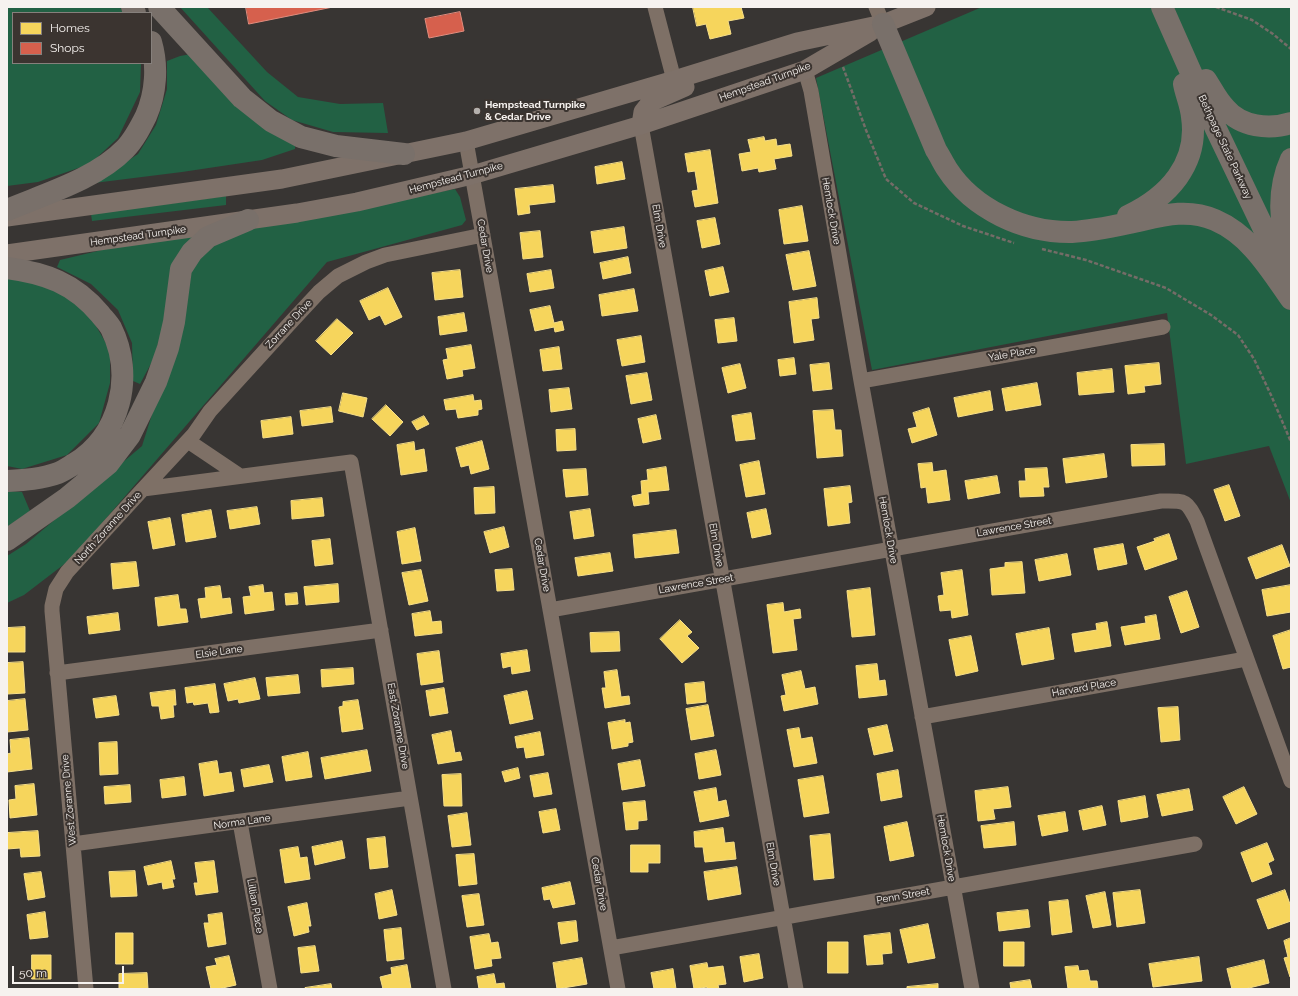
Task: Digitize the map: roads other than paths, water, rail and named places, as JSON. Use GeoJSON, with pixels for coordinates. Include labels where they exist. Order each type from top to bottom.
{"type":"FeatureCollection","features":[{"type":"Feature","properties":{"kind":"highway"},"geometry":{"type":"LineString","coordinates":[[159,7],[242,98],[271,121],[301,137],[336,146],[404,154]]}},
{"type":"Feature","properties":{"kind":"highway"},"geometry":{"type":"LineString","coordinates":[[1098,229],[1138,211],[1157,199],[1178,176],[1187,158],[1192,139],[1192,118],[1165,15]]}},
{"type":"Feature","properties":{"kind":"highway"},"geometry":{"type":"LineString","coordinates":[[1165,15],[1218,100],[1226,110],[1242,120],[1252,124],[1272,127],[1291,123]]}},
{"type":"Feature","properties":{"kind":"highway","name":"Bethpage State Parkway"},"geometry":{"type":"LineString","coordinates":[[1165,15],[1238,175],[1291,285]]}},
{"type":"Feature","properties":{"kind":"highway"},"geometry":{"type":"LineString","coordinates":[[879,16],[936,150],[947,169],[971,196],[985,207],[999,215],[1029,226],[1058,232],[1098,229],[1168,214],[1184,213],[1204,216],[1226,225],[1245,239],[1262,258],[1291,299]]}},
{"type":"Feature","properties":{"kind":"highway"},"geometry":{"type":"LineString","coordinates":[[7,210],[90,175],[110,163],[126,148],[138,132],[151,104],[155,86],[154,52],[152,45]]}},
{"type":"Feature","properties":{"kind":"highway"},"geometry":{"type":"LineString","coordinates":[[1291,160],[1284,180],[1281,210],[1286,242],[1291,256]]}},
{"type":"Feature","properties":{"kind":"highway"},"geometry":{"type":"LineString","coordinates":[[7,540],[67,498],[108,464],[130,435],[156,382],[168,348],[174,322],[181,269],[192,252],[208,237],[248,220]]}},
{"type":"Feature","properties":{"kind":"highway"},"geometry":{"type":"LineString","coordinates":[[7,268],[31,271],[65,283],[90,302],[111,327],[121,355],[122,390],[116,414],[105,435],[85,457],[59,473],[37,479],[7,481]]}},
{"type":"Feature","properties":{"kind":"main road","name":"Hempstead Turnpike"},"geometry":{"type":"LineString","coordinates":[[7,216],[282,179],[466,141],[754,56],[879,16],[926,7]]}},
{"type":"Feature","properties":{"kind":"main road","name":"Hempstead Turnpike"},"geometry":{"type":"LineString","coordinates":[[7,254],[248,220],[357,202],[472,175],[641,125],[805,70],[879,16]]}},
{"type":"Feature","properties":{"kind":"main road"},"geometry":{"type":"LineString","coordinates":[[641,125],[643,112],[651,102],[754,56]]}},
{"type":"Feature","properties":{"kind":"street"},"geometry":{"type":"LineString","coordinates":[[654,7],[674,80]]}},
{"type":"Feature","properties":{"kind":"street","name":"Hemlock Drive"},"geometry":{"type":"LineString","coordinates":[[805,70],[811,91],[861,381],[972,989]]}},
{"type":"Feature","properties":{"kind":"street","name":"Elm Drive"},"geometry":{"type":"LineString","coordinates":[[641,125],[796,989]]}},
{"type":"Feature","properties":{"kind":"street","name":"Cedar Drive"},"geometry":{"type":"LineString","coordinates":[[466,141],[618,989]]}},
{"type":"Feature","properties":{"kind":"street","name":"Zorrane Drive"},"geometry":{"type":"LineString","coordinates":[[143,489],[188,441],[210,411],[292,321],[319,292],[338,276],[366,262],[385,255],[483,235]]}},
{"type":"Feature","properties":{"kind":"street","name":"Yale Place"},"geometry":{"type":"LineString","coordinates":[[861,381],[1162,326]]}},
{"type":"Feature","properties":{"kind":"street"},"geometry":{"type":"LineString","coordinates":[[188,441],[240,476]]}},
{"type":"Feature","properties":{"kind":"street","name":"North Zoranne Drive"},"geometry":{"type":"LineString","coordinates":[[52,611],[56,589],[66,572],[143,489],[351,462]]}},
{"type":"Feature","properties":{"kind":"street","name":"East Zoranne Drive"},"geometry":{"type":"LineString","coordinates":[[351,462],[444,989]]}},
{"type":"Feature","properties":{"kind":"street","name":"Lawrence Street"},"geometry":{"type":"LineString","coordinates":[[550,610],[1161,501],[1180,501],[1190,506],[1197,521],[1291,780]]}},
{"type":"Feature","properties":{"kind":"street","name":"West Zoranne Drive"},"geometry":{"type":"LineString","coordinates":[[52,611],[86,989]]}},
{"type":"Feature","properties":{"kind":"street","name":"Elsie Lane"},"geometry":{"type":"LineString","coordinates":[[57,673],[381,630]]}},
{"type":"Feature","properties":{"kind":"street","name":"Harvard Place"},"geometry":{"type":"LineString","coordinates":[[922,717],[1246,659]]}},
{"type":"Feature","properties":{"kind":"street","name":"Norma Lane"},"geometry":{"type":"LineString","coordinates":[[73,844],[410,798]]}},
{"type":"Feature","properties":{"kind":"street","name":"Lillian Place"},"geometry":{"type":"LineString","coordinates":[[240,822],[270,989]]}},
{"type":"Feature","properties":{"kind":"street","name":"Penn Street"},"geometry":{"type":"LineString","coordinates":[[611,948],[1195,844]]}},
{"type":"Feature","properties":{"kind":"place","name":"Hempstead Turnpike & Cedar Drive"},"geometry":{"type":"Point","coordinates":[477,111]}}]}
